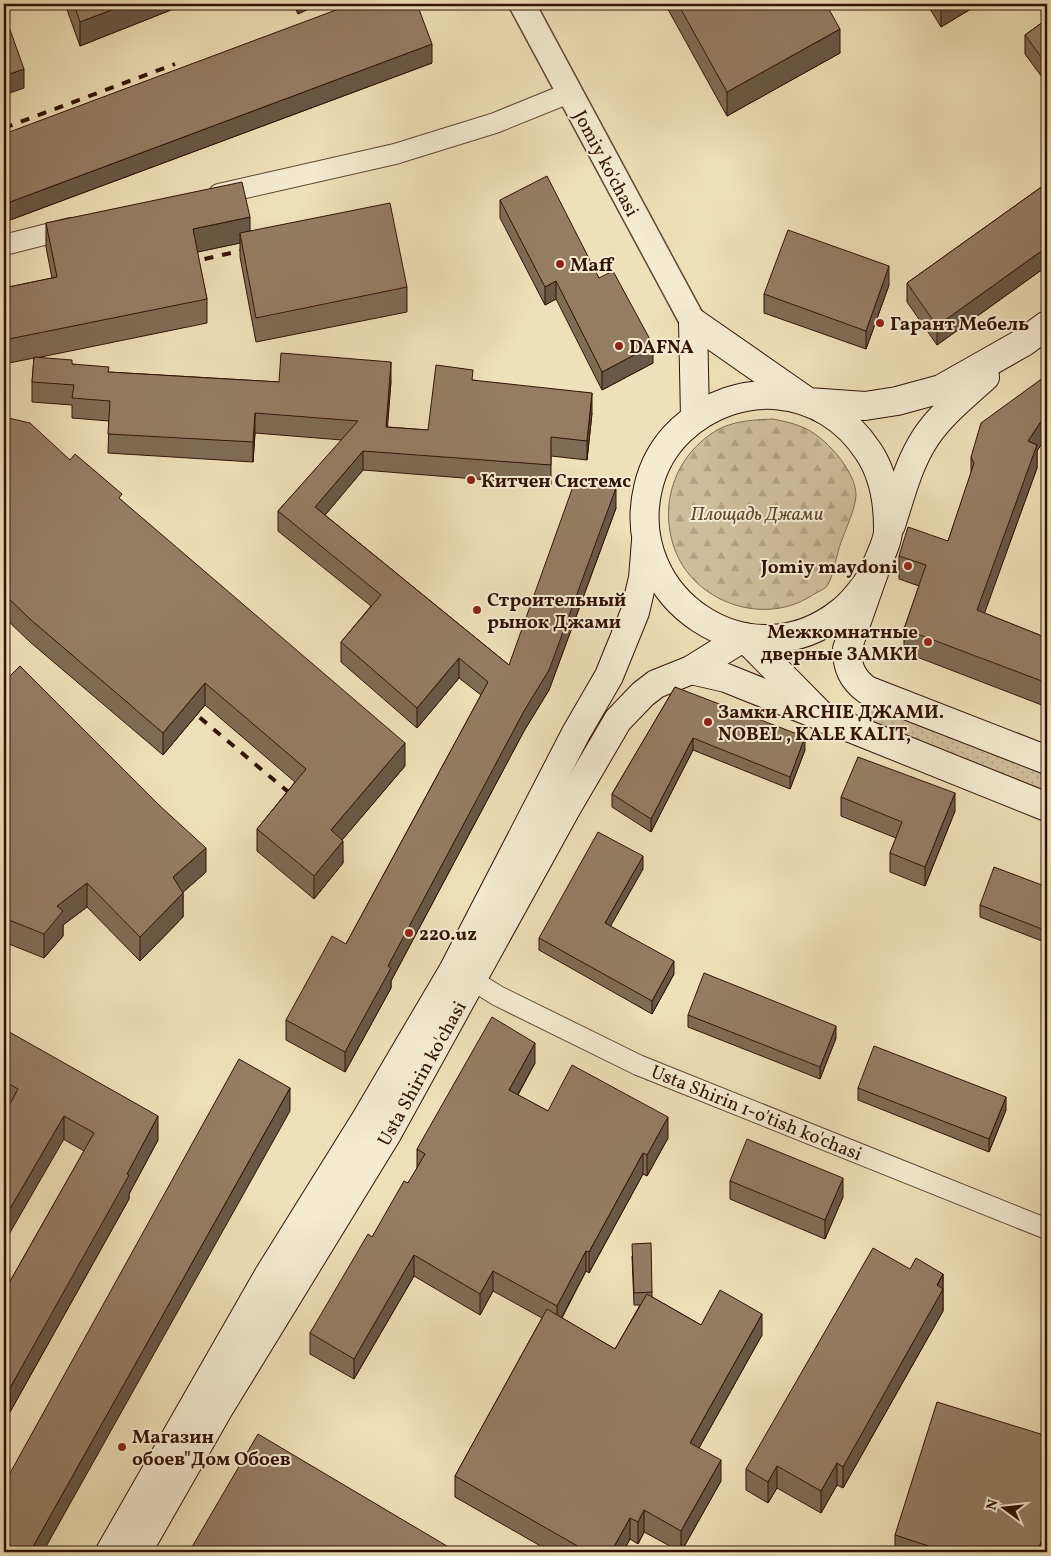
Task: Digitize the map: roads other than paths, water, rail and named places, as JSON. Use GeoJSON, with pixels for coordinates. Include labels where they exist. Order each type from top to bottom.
{"type":"FeatureCollection","features":[{"type":"Feature","properties":{"kind":"main road"},"geometry":{"type":"LineString","coordinates":[[693,322],[808,402],[834,415],[853,432],[869,452],[880,475],[886,500],[889,531]]}},
{"type":"Feature","properties":{"kind":"main road"},"geometry":{"type":"LineString","coordinates":[[693,322],[695,417]]}},
{"type":"Feature","properties":{"kind":"main road"},"geometry":{"type":"LineString","coordinates":[[1047,325],[1024,342],[933,427],[914,460],[847,649],[847,661],[857,682],[867,690],[1047,760]]}},
{"type":"Feature","properties":{"kind":"main road"},"geometry":{"type":"LineString","coordinates":[[874,574],[841,613],[820,626],[797,635],[772,639],[744,637],[720,630],[701,621],[682,606],[665,587],[653,565],[646,541],[644,506],[652,471],[670,441],[695,417],[716,405],[738,398],[762,394],[786,396],[808,402],[865,406],[897,402],[941,389],[1024,342]]}},
{"type":"Feature","properties":{"kind":"main road","name":"Usta Shirin ko'chasi"},"geometry":{"type":"LineString","coordinates":[[137,1552],[218,1410],[388,1134],[572,742],[609,676],[635,612],[643,578],[646,541]]}},
{"type":"Feature","properties":{"kind":"main road"},"geometry":{"type":"LineString","coordinates":[[744,637],[825,719]]}},
{"type":"Feature","properties":{"kind":"main road","name":"Usta Shirin ko'chasi"},"geometry":{"type":"LineString","coordinates":[[110,1552],[268,1276],[364,1122],[464,975],[618,720],[643,694],[656,684],[691,670],[744,637]]}},
{"type":"Feature","properties":{"kind":"main road"},"geometry":{"type":"LineString","coordinates":[[691,670],[726,678],[1047,807]]}},
{"type":"Feature","properties":{"kind":"street","name":"Jomiy ko'chasi"},"geometry":{"type":"LineString","coordinates":[[522,4],[693,322]]}},
{"type":"Feature","properties":{"kind":"street"},"geometry":{"type":"LineString","coordinates":[[203,198],[395,154],[495,123],[569,93]]}},
{"type":"Feature","properties":{"kind":"street"},"geometry":{"type":"LineString","coordinates":[[4,245],[88,224]]}},
{"type":"Feature","properties":{"kind":"street","name":"Usta Shirin 1-o'tish ko'chasi"},"geometry":{"type":"LineString","coordinates":[[464,975],[498,996],[638,1065],[1047,1228]]}},
{"type":"Feature","properties":{"kind":"railway"},"geometry":{"type":"LineString","coordinates":[[4,128],[175,64]]}},
{"type":"Feature","properties":{"kind":"railway"},"geometry":{"type":"LineString","coordinates":[[187,263],[253,248]]}},
{"type":"Feature","properties":{"kind":"railway"},"geometry":{"type":"LineString","coordinates":[[186,706],[299,801]]}},
{"type":"Feature","properties":{"kind":"place","name":"Maff"},"geometry":{"type":"Point","coordinates":[560,264]}},
{"type":"Feature","properties":{"kind":"place","name":"Гарант Мебель"},"geometry":{"type":"Point","coordinates":[880,323]}},
{"type":"Feature","properties":{"kind":"place","name":"DAFNA"},"geometry":{"type":"Point","coordinates":[619,346]}},
{"type":"Feature","properties":{"kind":"place","name":"Китчен Системс"},"geometry":{"type":"Point","coordinates":[471,480]}},
{"type":"Feature","properties":{"kind":"place","name":"Jomiy maydoni"},"geometry":{"type":"Point","coordinates":[908,566]}},
{"type":"Feature","properties":{"kind":"place","name":"Строительный рынок Джами"},"geometry":{"type":"Point","coordinates":[477,610]}},
{"type":"Feature","properties":{"kind":"place","name":"Межкомнатные дверные ЗАМКИ"},"geometry":{"type":"Point","coordinates":[928,642]}},
{"type":"Feature","properties":{"kind":"place","name":"Замки ARCHIE ДЖАМИ. NOBEL , KALE KALIT,"},"geometry":{"type":"Point","coordinates":[708,722]}},
{"type":"Feature","properties":{"kind":"place","name":"220.uz"},"geometry":{"type":"Point","coordinates":[409,933]}},
{"type":"Feature","properties":{"kind":"place","name":"Магазин обоев\"Дом Обоев"},"geometry":{"type":"Point","coordinates":[122,1447]}},
{"type":"Feature","properties":{"kind":"park label","name":"Площадь Джами"},"geometry":{"type":"Point","coordinates":[757,513]}}]}
